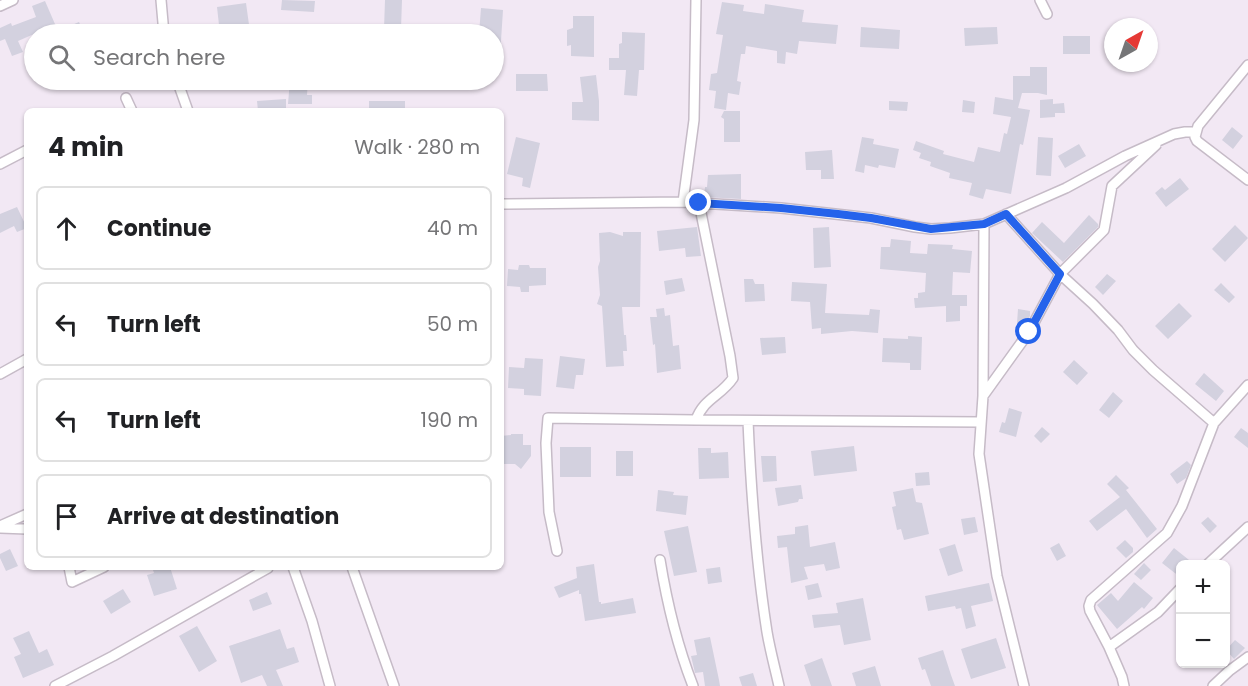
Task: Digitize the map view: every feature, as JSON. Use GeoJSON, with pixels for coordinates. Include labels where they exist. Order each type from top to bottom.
{"type":"FeatureCollection","features":[{"type":"Feature","properties":{"kind":"street"},"geometry":{"type":"LineString","coordinates":[[0,6],[13,0]]}},
{"type":"Feature","properties":{"kind":"street"},"geometry":{"type":"LineString","coordinates":[[161,0],[163,24]]}},
{"type":"Feature","properties":{"kind":"street"},"geometry":{"type":"LineString","coordinates":[[683,202],[694,120],[696,0]]}},
{"type":"Feature","properties":{"kind":"street"},"geometry":{"type":"LineString","coordinates":[[1040,0],[1047,14]]}},
{"type":"Feature","properties":{"kind":"street"},"geometry":{"type":"LineString","coordinates":[[1248,64],[1195,132],[1197,141],[1248,180]]}},
{"type":"Feature","properties":{"kind":"street"},"geometry":{"type":"LineString","coordinates":[[181,90],[187,108]]}},
{"type":"Feature","properties":{"kind":"street"},"geometry":{"type":"LineString","coordinates":[[126,98],[131,108]]}},
{"type":"Feature","properties":{"kind":"street"},"geometry":{"type":"LineString","coordinates":[[504,204],[683,202],[838,214],[931,229],[984,224],[1066,188],[1125,156],[1174,134],[1195,132]]}},
{"type":"Feature","properties":{"kind":"street"},"geometry":{"type":"LineString","coordinates":[[983,396],[1029,332],[1060,274],[1104,230],[1112,186],[1162,140]]}},
{"type":"Feature","properties":{"kind":"street"},"geometry":{"type":"LineString","coordinates":[[0,164],[24,152]]}},
{"type":"Feature","properties":{"kind":"street"},"geometry":{"type":"LineString","coordinates":[[696,420],[705,404],[727,387],[733,378],[699,203]]}},
{"type":"Feature","properties":{"kind":"street"},"geometry":{"type":"LineString","coordinates":[[1006,214],[1060,274],[1118,330],[1133,351],[1214,423]]}},
{"type":"Feature","properties":{"kind":"street"},"geometry":{"type":"LineString","coordinates":[[984,224],[983,396],[979,454],[997,576],[1024,686]]}},
{"type":"Feature","properties":{"kind":"street"},"geometry":{"type":"LineString","coordinates":[[0,374],[24,361]]}},
{"type":"Feature","properties":{"kind":"street"},"geometry":{"type":"LineString","coordinates":[[1124,686],[1109,647],[1090,611],[1091,600],[1167,533],[1182,506],[1214,423],[1248,385]]}},
{"type":"Feature","properties":{"kind":"street"},"geometry":{"type":"LineString","coordinates":[[557,551],[549,512],[546,443],[548,418],[981,422]]}},
{"type":"Feature","properties":{"kind":"street"},"geometry":{"type":"LineString","coordinates":[[748,421],[750,479],[758,562],[767,632],[779,686]]}},
{"type":"Feature","properties":{"kind":"street"},"geometry":{"type":"LineString","coordinates":[[0,527],[24,515]]}},
{"type":"Feature","properties":{"kind":"street"},"geometry":{"type":"LineString","coordinates":[[0,527],[24,529]]}},
{"type":"Feature","properties":{"kind":"street"},"geometry":{"type":"LineString","coordinates":[[1212,560],[1248,527]]}},
{"type":"Feature","properties":{"kind":"street"},"geometry":{"type":"LineString","coordinates":[[660,560],[665,591],[683,660],[693,686]]}},
{"type":"Feature","properties":{"kind":"street"},"geometry":{"type":"LineString","coordinates":[[70,570],[72,582],[98,570]]}},
{"type":"Feature","properties":{"kind":"street"},"geometry":{"type":"LineString","coordinates":[[55,686],[113,656],[264,570]]}},
{"type":"Feature","properties":{"kind":"street"},"geometry":{"type":"LineString","coordinates":[[294,570],[312,621],[330,686]]}},
{"type":"Feature","properties":{"kind":"street"},"geometry":{"type":"LineString","coordinates":[[353,570],[394,686]]}},
{"type":"Feature","properties":{"kind":"street"},"geometry":{"type":"LineString","coordinates":[[1109,647],[1158,612],[1176,593]]}},
{"type":"Feature","properties":{"kind":"street"},"geometry":{"type":"LineString","coordinates":[[1213,686],[1248,657]]}},
{"type":"Feature","properties":{"kind":"building"},"geometry":{"type":"Polygon","coordinates":[[[282,0],[315,1],[314,12],[281,10],[282,0]]]}},
{"type":"Feature","properties":{"kind":"building"},"geometry":{"type":"Polygon","coordinates":[[[385,0],[402,0],[401,24],[384,24],[385,0]]]}},
{"type":"Feature","properties":{"kind":"building"},"geometry":{"type":"Polygon","coordinates":[[[45,1],[55,24],[24,24],[24,38],[18,41],[23,52],[12,56],[5,39],[0,41],[0,28],[36,17],[32,6],[45,1]]]}},
{"type":"Feature","properties":{"kind":"building"},"geometry":{"type":"Polygon","coordinates":[[[722,2],[744,5],[743,11],[764,14],[765,4],[804,10],[802,22],[838,25],[836,44],[799,41],[797,54],[786,52],[785,64],[777,63],[777,51],[746,46],[745,54],[741,54],[737,81],[741,82],[739,95],[728,93],[726,110],[714,108],[716,91],[709,90],[711,74],[717,73],[723,35],[716,34],[722,2]]]}},
{"type":"Feature","properties":{"kind":"building"},"geometry":{"type":"Polygon","coordinates":[[[246,3],[249,24],[219,24],[217,7],[246,3]]]}},
{"type":"Feature","properties":{"kind":"building"},"geometry":{"type":"Polygon","coordinates":[[[481,8],[503,10],[502,24],[480,24],[481,8]]]}},
{"type":"Feature","properties":{"kind":"building"},"geometry":{"type":"Polygon","coordinates":[[[573,16],[594,16],[594,57],[571,56],[571,45],[567,46],[567,30],[573,28],[573,16]]]}},
{"type":"Feature","properties":{"kind":"building"},"geometry":{"type":"Polygon","coordinates":[[[861,27],[900,30],[899,49],[860,47],[861,27]]]}},
{"type":"Feature","properties":{"kind":"building"},"geometry":{"type":"Polygon","coordinates":[[[997,27],[998,44],[965,46],[964,28],[997,27]]]}},
{"type":"Feature","properties":{"kind":"building"},"geometry":{"type":"Polygon","coordinates":[[[622,32],[645,33],[644,70],[639,70],[637,96],[624,95],[626,70],[609,70],[609,58],[619,58],[622,32]]]}},
{"type":"Feature","properties":{"kind":"building"},"geometry":{"type":"Polygon","coordinates":[[[1063,36],[1090,36],[1090,54],[1063,54],[1063,36]]]}},
{"type":"Feature","properties":{"kind":"building"},"geometry":{"type":"Polygon","coordinates":[[[1030,67],[1047,67],[1047,95],[1022,93],[1018,108],[1030,110],[1023,145],[1020,144],[1011,194],[986,189],[983,199],[969,195],[972,183],[949,178],[950,173],[930,166],[931,162],[919,158],[921,153],[913,150],[916,141],[944,151],[943,154],[974,162],[978,147],[1000,152],[1004,133],[1007,134],[1011,117],[993,114],[995,97],[1013,100],[1013,76],[1030,76],[1030,67]]]}},
{"type":"Feature","properties":{"kind":"building"},"geometry":{"type":"Polygon","coordinates":[[[516,74],[547,74],[548,91],[516,91],[516,74]]]}},
{"type":"Feature","properties":{"kind":"building"},"geometry":{"type":"Polygon","coordinates":[[[596,75],[599,121],[572,120],[572,102],[583,102],[580,77],[596,75]]]}},
{"type":"Feature","properties":{"kind":"building"},"geometry":{"type":"Polygon","coordinates":[[[289,90],[307,90],[307,95],[312,95],[312,104],[288,104],[289,90]]]}},
{"type":"Feature","properties":{"kind":"building"},"geometry":{"type":"Polygon","coordinates":[[[286,99],[286,108],[258,108],[257,101],[286,99]]]}},
{"type":"Feature","properties":{"kind":"building"},"geometry":{"type":"Polygon","coordinates":[[[1053,99],[1053,104],[1064,103],[1065,113],[1055,113],[1055,117],[1040,118],[1040,100],[1053,99]]]}},
{"type":"Feature","properties":{"kind":"building"},"geometry":{"type":"Polygon","coordinates":[[[963,100],[975,102],[974,113],[962,112],[963,100]]]}},
{"type":"Feature","properties":{"kind":"building"},"geometry":{"type":"Polygon","coordinates":[[[369,101],[405,101],[405,108],[369,108],[369,101]]]}},
{"type":"Feature","properties":{"kind":"building"},"geometry":{"type":"Polygon","coordinates":[[[889,101],[908,102],[907,111],[889,110],[889,101]]]}},
{"type":"Feature","properties":{"kind":"building"},"geometry":{"type":"Polygon","coordinates":[[[724,111],[740,111],[740,142],[724,142],[724,119],[721,117],[724,111]]]}},
{"type":"Feature","properties":{"kind":"building"},"geometry":{"type":"Polygon","coordinates":[[[1232,127],[1243,136],[1233,149],[1222,140],[1232,127]]]}},
{"type":"Feature","properties":{"kind":"building"},"geometry":{"type":"Polygon","coordinates":[[[516,137],[540,143],[530,188],[522,186],[523,178],[507,174],[516,137]]]}},
{"type":"Feature","properties":{"kind":"building"},"geometry":{"type":"Polygon","coordinates":[[[862,137],[874,139],[873,144],[899,149],[895,168],[865,165],[864,173],[855,171],[862,137]]]}},
{"type":"Feature","properties":{"kind":"building"},"geometry":{"type":"Polygon","coordinates":[[[1038,137],[1053,138],[1051,176],[1036,175],[1038,137]]]}},
{"type":"Feature","properties":{"kind":"building"},"geometry":{"type":"Polygon","coordinates":[[[1079,144],[1086,156],[1065,168],[1058,156],[1079,144]]]}},
{"type":"Feature","properties":{"kind":"building"},"geometry":{"type":"Polygon","coordinates":[[[832,150],[834,179],[821,179],[821,170],[806,170],[805,152],[832,150]]]}},
{"type":"Feature","properties":{"kind":"building"},"geometry":{"type":"Polygon","coordinates":[[[741,174],[741,199],[704,197],[708,175],[741,174]]]}},
{"type":"Feature","properties":{"kind":"building"},"geometry":{"type":"Polygon","coordinates":[[[1180,178],[1189,189],[1166,207],[1155,193],[1162,187],[1165,190],[1180,178]]]}},
{"type":"Feature","properties":{"kind":"building"},"geometry":{"type":"Polygon","coordinates":[[[17,207],[24,222],[24,229],[17,232],[14,226],[0,233],[0,214],[17,207]]]}},
{"type":"Feature","properties":{"kind":"building"},"geometry":{"type":"Polygon","coordinates":[[[1089,215],[1098,227],[1063,262],[1032,233],[1042,222],[1064,243],[1089,215]]]}},
{"type":"Feature","properties":{"kind":"building"},"geometry":{"type":"Polygon","coordinates":[[[1235,225],[1248,238],[1225,262],[1212,249],[1235,225]]]}},
{"type":"Feature","properties":{"kind":"building"},"geometry":{"type":"Polygon","coordinates":[[[697,227],[701,256],[686,257],[685,248],[659,251],[657,231],[697,227]]]}},
{"type":"Feature","properties":{"kind":"building"},"geometry":{"type":"Polygon","coordinates":[[[829,227],[831,267],[814,268],[813,228],[829,227]]]}},
{"type":"Feature","properties":{"kind":"building"},"geometry":{"type":"Polygon","coordinates":[[[610,232],[623,236],[623,232],[641,232],[640,307],[622,307],[627,351],[623,351],[624,366],[606,367],[602,306],[597,304],[600,295],[599,233],[610,232]]]}},
{"type":"Feature","properties":{"kind":"building"},"geometry":{"type":"Polygon","coordinates":[[[891,239],[911,241],[910,253],[927,254],[928,244],[953,245],[952,249],[972,251],[970,273],[953,272],[952,295],[967,295],[967,306],[960,306],[960,321],[946,322],[946,306],[915,308],[914,298],[918,298],[918,293],[925,292],[926,273],[880,269],[881,247],[890,247],[891,239]]]}},
{"type":"Feature","properties":{"kind":"building"},"geometry":{"type":"Polygon","coordinates":[[[519,265],[546,268],[546,285],[529,286],[529,292],[521,292],[520,287],[507,286],[508,269],[518,270],[519,265]]]}},
{"type":"Feature","properties":{"kind":"building"},"geometry":{"type":"Polygon","coordinates":[[[1107,274],[1116,281],[1103,295],[1095,287],[1107,274]]]}},
{"type":"Feature","properties":{"kind":"building"},"geometry":{"type":"Polygon","coordinates":[[[682,278],[685,291],[666,295],[664,281],[682,278]]]}},
{"type":"Feature","properties":{"kind":"building"},"geometry":{"type":"Polygon","coordinates":[[[744,279],[753,279],[755,284],[764,284],[765,301],[745,302],[744,279]]]}},
{"type":"Feature","properties":{"kind":"building"},"geometry":{"type":"Polygon","coordinates":[[[792,282],[827,284],[825,313],[869,315],[870,309],[880,310],[878,333],[852,331],[821,334],[821,328],[812,329],[810,302],[791,301],[792,282]]]}},
{"type":"Feature","properties":{"kind":"building"},"geometry":{"type":"Polygon","coordinates":[[[1221,283],[1235,297],[1229,303],[1214,290],[1221,283]]]}},
{"type":"Feature","properties":{"kind":"building"},"geometry":{"type":"Polygon","coordinates":[[[1179,303],[1192,316],[1168,339],[1155,326],[1179,303]]]}},
{"type":"Feature","properties":{"kind":"building"},"geometry":{"type":"Polygon","coordinates":[[[664,308],[665,316],[670,315],[673,346],[679,345],[681,369],[657,373],[650,317],[657,317],[656,309],[664,308]]]}},
{"type":"Feature","properties":{"kind":"building"},"geometry":{"type":"Polygon","coordinates":[[[1018,309],[1030,311],[1026,323],[1017,323],[1018,309]]]}},
{"type":"Feature","properties":{"kind":"building"},"geometry":{"type":"Polygon","coordinates":[[[908,336],[922,337],[921,370],[910,370],[910,363],[882,362],[883,338],[908,339],[908,336]]]}},
{"type":"Feature","properties":{"kind":"building"},"geometry":{"type":"Polygon","coordinates":[[[785,337],[786,353],[762,355],[760,338],[785,337]]]}},
{"type":"Feature","properties":{"kind":"building"},"geometry":{"type":"Polygon","coordinates":[[[560,356],[585,359],[583,375],[576,375],[574,389],[556,387],[560,356]]]}},
{"type":"Feature","properties":{"kind":"building"},"geometry":{"type":"Polygon","coordinates":[[[525,358],[543,359],[541,396],[524,395],[524,389],[508,388],[509,367],[524,368],[525,358]]]}},
{"type":"Feature","properties":{"kind":"building"},"geometry":{"type":"Polygon","coordinates":[[[1074,360],[1088,373],[1077,385],[1063,372],[1074,360]]]}},
{"type":"Feature","properties":{"kind":"building"},"geometry":{"type":"Polygon","coordinates":[[[1204,373],[1224,391],[1216,401],[1195,384],[1204,373]]]}},
{"type":"Feature","properties":{"kind":"building"},"geometry":{"type":"Polygon","coordinates":[[[1113,392],[1123,401],[1109,418],[1099,410],[1113,392]]]}},
{"type":"Feature","properties":{"kind":"building"},"geometry":{"type":"Polygon","coordinates":[[[1009,408],[1022,412],[1016,437],[999,432],[1002,422],[1005,423],[1009,408]]]}},
{"type":"Feature","properties":{"kind":"building"},"geometry":{"type":"Polygon","coordinates":[[[1042,427],[1050,434],[1041,443],[1034,436],[1042,427]]]}},
{"type":"Feature","properties":{"kind":"building"},"geometry":{"type":"Polygon","coordinates":[[[1241,428],[1248,433],[1248,448],[1234,437],[1241,428]]]}},
{"type":"Feature","properties":{"kind":"building"},"geometry":{"type":"Polygon","coordinates":[[[523,434],[523,445],[531,445],[531,456],[521,469],[515,464],[504,464],[504,436],[523,434]]]}},
{"type":"Feature","properties":{"kind":"building"},"geometry":{"type":"Polygon","coordinates":[[[854,446],[857,471],[814,476],[811,451],[854,446]]]}},
{"type":"Feature","properties":{"kind":"building"},"geometry":{"type":"Polygon","coordinates":[[[560,447],[591,447],[591,477],[560,477],[560,447]]]}},
{"type":"Feature","properties":{"kind":"building"},"geometry":{"type":"Polygon","coordinates":[[[698,448],[711,448],[711,453],[728,452],[729,478],[699,479],[698,448]]]}},
{"type":"Feature","properties":{"kind":"building"},"geometry":{"type":"Polygon","coordinates":[[[616,451],[633,451],[633,476],[616,476],[616,451]]]}},
{"type":"Feature","properties":{"kind":"building"},"geometry":{"type":"Polygon","coordinates":[[[761,456],[776,456],[777,481],[763,482],[761,456]]]}},
{"type":"Feature","properties":{"kind":"building"},"geometry":{"type":"Polygon","coordinates":[[[1187,461],[1191,465],[1186,478],[1177,484],[1170,474],[1187,461]]]}},
{"type":"Feature","properties":{"kind":"building"},"geometry":{"type":"Polygon","coordinates":[[[929,472],[930,485],[916,486],[915,473],[929,472]]]}},
{"type":"Feature","properties":{"kind":"building"},"geometry":{"type":"Polygon","coordinates":[[[1116,475],[1129,488],[1126,490],[1157,529],[1147,538],[1126,509],[1097,531],[1089,521],[1120,497],[1107,484],[1116,475]]]}},
{"type":"Feature","properties":{"kind":"building"},"geometry":{"type":"Polygon","coordinates":[[[801,485],[803,499],[778,506],[775,488],[801,485]]]}},
{"type":"Feature","properties":{"kind":"building"},"geometry":{"type":"Polygon","coordinates":[[[913,488],[916,502],[922,503],[929,534],[904,540],[901,529],[897,530],[892,507],[896,506],[893,492],[913,488]]]}},
{"type":"Feature","properties":{"kind":"building"},"geometry":{"type":"Polygon","coordinates":[[[658,490],[674,492],[673,495],[688,496],[686,515],[656,511],[658,490]]]}},
{"type":"Feature","properties":{"kind":"building"},"geometry":{"type":"Polygon","coordinates":[[[975,517],[978,532],[964,535],[961,519],[975,517]]]}},
{"type":"Feature","properties":{"kind":"building"},"geometry":{"type":"Polygon","coordinates":[[[1208,517],[1217,526],[1210,533],[1201,523],[1208,517]]]}},
{"type":"Feature","properties":{"kind":"building"},"geometry":{"type":"Polygon","coordinates":[[[808,525],[810,547],[835,542],[840,568],[826,571],[824,564],[804,567],[808,579],[791,583],[787,547],[778,548],[777,536],[795,534],[795,527],[808,525]]]}},
{"type":"Feature","properties":{"kind":"building"},"geometry":{"type":"Polygon","coordinates":[[[688,526],[697,572],[674,576],[664,531],[688,526]]]}},
{"type":"Feature","properties":{"kind":"building"},"geometry":{"type":"Polygon","coordinates":[[[1125,540],[1133,548],[1133,552],[1126,558],[1116,548],[1125,540]]]}},
{"type":"Feature","properties":{"kind":"building"},"geometry":{"type":"Polygon","coordinates":[[[1059,543],[1066,556],[1057,561],[1050,548],[1059,543]]]}},
{"type":"Feature","properties":{"kind":"building"},"geometry":{"type":"Polygon","coordinates":[[[955,544],[963,571],[948,576],[939,549],[955,544]]]}},
{"type":"Feature","properties":{"kind":"building"},"geometry":{"type":"Polygon","coordinates":[[[1174,548],[1189,560],[1176,560],[1176,574],[1162,563],[1174,548]]]}},
{"type":"Feature","properties":{"kind":"building"},"geometry":{"type":"Polygon","coordinates":[[[10,549],[18,566],[6,571],[0,554],[10,549]]]}},
{"type":"Feature","properties":{"kind":"building"},"geometry":{"type":"Polygon","coordinates":[[[1144,563],[1151,570],[1141,580],[1134,574],[1144,563]]]}},
{"type":"Feature","properties":{"kind":"building"},"geometry":{"type":"Polygon","coordinates":[[[594,564],[599,602],[601,604],[633,598],[636,613],[585,621],[579,590],[559,598],[554,587],[577,578],[576,567],[594,564]]]}},
{"type":"Feature","properties":{"kind":"building"},"geometry":{"type":"Polygon","coordinates":[[[720,567],[722,582],[708,584],[706,569],[720,567]]]}},
{"type":"Feature","properties":{"kind":"building"},"geometry":{"type":"Polygon","coordinates":[[[153,570],[171,570],[177,589],[154,596],[147,575],[154,573],[153,570]]]}},
{"type":"Feature","properties":{"kind":"building"},"geometry":{"type":"Polygon","coordinates":[[[1134,582],[1153,598],[1144,609],[1142,607],[1117,629],[1097,605],[1111,593],[1118,601],[1134,582]]]}},
{"type":"Feature","properties":{"kind":"building"},"geometry":{"type":"Polygon","coordinates":[[[818,583],[822,597],[808,600],[805,586],[818,583]]]}},
{"type":"Feature","properties":{"kind":"building"},"geometry":{"type":"Polygon","coordinates":[[[989,583],[993,601],[971,606],[976,626],[966,629],[961,608],[956,609],[955,606],[928,611],[925,596],[989,583]]]}},
{"type":"Feature","properties":{"kind":"building"},"geometry":{"type":"Polygon","coordinates":[[[123,589],[131,602],[111,614],[103,601],[123,589]]]}},
{"type":"Feature","properties":{"kind":"building"},"geometry":{"type":"Polygon","coordinates":[[[267,592],[272,604],[253,611],[249,600],[267,592]]]}},
{"type":"Feature","properties":{"kind":"building"},"geometry":{"type":"Polygon","coordinates":[[[863,598],[871,640],[844,645],[840,625],[814,628],[812,615],[838,613],[836,603],[863,598]]]}},
{"type":"Feature","properties":{"kind":"building"},"geometry":{"type":"Polygon","coordinates":[[[197,626],[217,661],[199,672],[179,636],[197,626]]]}},
{"type":"Feature","properties":{"kind":"building"},"geometry":{"type":"Polygon","coordinates":[[[280,629],[287,649],[294,647],[299,662],[276,670],[283,686],[267,686],[262,675],[241,683],[229,646],[280,629]]]}},
{"type":"Feature","properties":{"kind":"building"},"geometry":{"type":"Polygon","coordinates":[[[29,631],[39,653],[47,649],[54,665],[23,678],[14,657],[21,654],[13,638],[29,631]]]}},
{"type":"Feature","properties":{"kind":"building"},"geometry":{"type":"Polygon","coordinates":[[[710,637],[720,686],[705,686],[703,672],[695,673],[691,656],[697,655],[694,640],[710,637]]]}},
{"type":"Feature","properties":{"kind":"building"},"geometry":{"type":"Polygon","coordinates":[[[996,638],[1006,668],[971,679],[961,649],[996,638]]]}},
{"type":"Feature","properties":{"kind":"building"},"geometry":{"type":"Polygon","coordinates":[[[1235,640],[1245,648],[1234,659],[1230,654],[1230,646],[1235,640]]]}},
{"type":"Feature","properties":{"kind":"building"},"geometry":{"type":"Polygon","coordinates":[[[943,650],[955,686],[931,686],[918,658],[943,650]]]}},
{"type":"Feature","properties":{"kind":"building"},"geometry":{"type":"Polygon","coordinates":[[[822,658],[832,686],[811,686],[804,665],[822,658]]]}},
{"type":"Feature","properties":{"kind":"building"},"geometry":{"type":"Polygon","coordinates":[[[875,666],[881,686],[856,686],[852,673],[875,666]]]}},
{"type":"Feature","properties":{"kind":"building"},"geometry":{"type":"Polygon","coordinates":[[[753,673],[757,686],[742,686],[739,677],[753,673]]]}},
{"type":"Feature","properties":{"kind":"route"},"geometry":{"type":"LineString","coordinates":[[699,203],[838,214],[931,229],[984,224],[1006,214],[1060,274],[1029,332]]}}]}
